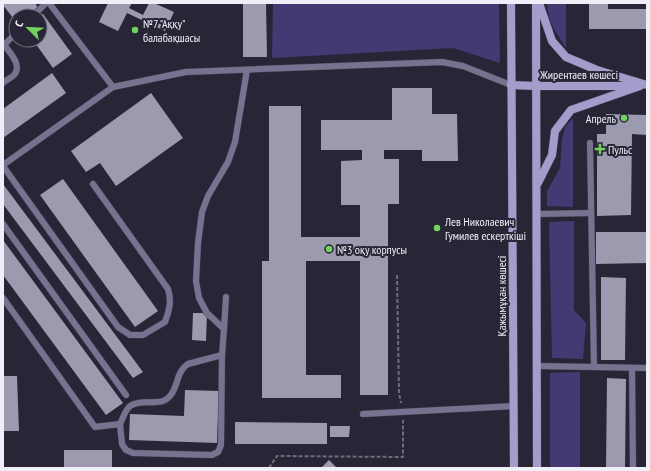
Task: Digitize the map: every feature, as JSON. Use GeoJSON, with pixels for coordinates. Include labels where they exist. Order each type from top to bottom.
{"type":"FeatureCollection","features":[{"type":"Feature","properties":{"kind":"main road","name":"Қажымұқан көшесі"},"geometry":{"type":"LineString","coordinates":[[511,3],[514,468]]}},
{"type":"Feature","properties":{"kind":"main road"},"geometry":{"type":"LineString","coordinates":[[536,3],[538,468]]}},
{"type":"Feature","properties":{"kind":"main road"},"geometry":{"type":"LineString","coordinates":[[539,3],[552,41],[566,58],[645,86]]}},
{"type":"Feature","properties":{"kind":"main road","name":"Жирентаев көшесі"},"geometry":{"type":"LineString","coordinates":[[512,85],[645,86]]}},
{"type":"Feature","properties":{"kind":"main road"},"geometry":{"type":"LineString","coordinates":[[537,186],[552,156],[555,131],[571,110],[645,86]]}},
{"type":"Feature","properties":{"kind":"lane"},"geometry":{"type":"LineString","coordinates":[[49,3],[113,87]]}},
{"type":"Feature","properties":{"kind":"lane"},"geometry":{"type":"LineString","coordinates":[[3,83],[14,75],[17,70],[17,63],[4,44]]}},
{"type":"Feature","properties":{"kind":"lane"},"geometry":{"type":"LineString","coordinates":[[92,184],[168,289],[171,298],[165,322],[143,335],[130,335],[118,327],[3,166],[113,87],[186,72],[442,62],[463,66],[512,85]]}},
{"type":"Feature","properties":{"kind":"lane"},"geometry":{"type":"LineString","coordinates":[[224,329],[207,313],[199,298],[196,281],[198,244],[202,212],[208,196],[228,162],[235,142],[247,70]]}},
{"type":"Feature","properties":{"kind":"lane"},"geometry":{"type":"LineString","coordinates":[[590,143],[594,367]]}},
{"type":"Feature","properties":{"kind":"lane"},"geometry":{"type":"LineString","coordinates":[[537,214],[591,213]]}},
{"type":"Feature","properties":{"kind":"lane"},"geometry":{"type":"LineString","coordinates":[[3,224],[126,395]]}},
{"type":"Feature","properties":{"kind":"lane"},"geometry":{"type":"LineString","coordinates":[[222,355],[188,364],[184,367],[180,372],[173,392],[162,402],[134,404],[129,407],[120,424],[122,444],[126,450],[133,453],[212,455],[218,452],[221,445],[222,355],[226,297]]}},
{"type":"Feature","properties":{"kind":"lane"},"geometry":{"type":"LineString","coordinates":[[3,298],[95,427],[120,424]]}},
{"type":"Feature","properties":{"kind":"lane"},"geometry":{"type":"LineString","coordinates":[[537,366],[647,368]]}},
{"type":"Feature","properties":{"kind":"lane"},"geometry":{"type":"LineString","coordinates":[[632,368],[633,468]]}},
{"type":"Feature","properties":{"kind":"lane"},"geometry":{"type":"LineString","coordinates":[[362,414],[514,406]]}},
{"type":"Feature","properties":{"kind":"shaded area"},"geometry":{"type":"Polygon","coordinates":[[[273,3],[499,3],[500,63],[453,48],[272,58],[273,3]]]}},
{"type":"Feature","properties":{"kind":"shaded area"},"geometry":{"type":"Polygon","coordinates":[[[547,3],[566,3],[566,48],[551,22],[547,3]]]}},
{"type":"Feature","properties":{"kind":"shaded area"},"geometry":{"type":"Polygon","coordinates":[[[573,118],[573,207],[547,206],[547,191],[560,168],[562,139],[565,127],[573,118]]]}},
{"type":"Feature","properties":{"kind":"shaded area"},"geometry":{"type":"Polygon","coordinates":[[[574,221],[574,310],[586,323],[583,359],[552,358],[549,222],[574,221]]]}},
{"type":"Feature","properties":{"kind":"shaded area"},"geometry":{"type":"Polygon","coordinates":[[[580,372],[580,468],[550,468],[550,373],[580,372]]]}},
{"type":"Feature","properties":{"kind":"building"},"geometry":{"type":"Polygon","coordinates":[[[3,3],[35,3],[38,8],[8,8],[8,12],[3,3]]]}},
{"type":"Feature","properties":{"kind":"building"},"geometry":{"type":"Polygon","coordinates":[[[108,3],[132,3],[129,8],[143,15],[149,3],[154,3],[174,12],[165,31],[127,13],[118,31],[99,22],[108,3]]]}},
{"type":"Feature","properties":{"kind":"building"},"geometry":{"type":"Polygon","coordinates":[[[243,3],[266,3],[267,57],[243,57],[243,3]]]}},
{"type":"Feature","properties":{"kind":"building"},"geometry":{"type":"Polygon","coordinates":[[[589,3],[608,3],[608,9],[647,9],[647,29],[589,29],[589,3]]]}},
{"type":"Feature","properties":{"kind":"building"},"geometry":{"type":"Polygon","coordinates":[[[48,21],[72,54],[53,68],[39,48],[48,48],[48,21]]]}},
{"type":"Feature","properties":{"kind":"building"},"geometry":{"type":"Polygon","coordinates":[[[52,73],[66,93],[3,138],[3,109],[52,73]]]}},
{"type":"Feature","properties":{"kind":"building","name":"№3 оқу корпусы"},"geometry":{"type":"Polygon","coordinates":[[[392,88],[432,88],[432,114],[457,114],[458,161],[422,161],[422,150],[384,150],[384,159],[399,159],[399,204],[388,204],[388,395],[360,395],[360,261],[306,261],[306,375],[341,375],[341,398],[262,398],[262,261],[269,261],[269,106],[301,106],[301,237],[360,237],[360,205],[341,205],[341,161],[362,160],[362,150],[321,150],[321,120],[392,120],[392,88]]]}},
{"type":"Feature","properties":{"kind":"building"},"geometry":{"type":"Polygon","coordinates":[[[151,93],[183,138],[116,186],[100,163],[86,172],[71,151],[151,93]]]}},
{"type":"Feature","properties":{"kind":"building"},"geometry":{"type":"Polygon","coordinates":[[[606,114],[647,115],[647,135],[632,134],[631,215],[597,216],[597,134],[606,134],[606,114]]]}},
{"type":"Feature","properties":{"kind":"building"},"geometry":{"type":"Polygon","coordinates":[[[63,179],[158,311],[135,327],[40,195],[63,179]]]}},
{"type":"Feature","properties":{"kind":"building"},"geometry":{"type":"Polygon","coordinates":[[[3,184],[143,372],[133,378],[3,204],[3,184]]]}},
{"type":"Feature","properties":{"kind":"building"},"geometry":{"type":"Polygon","coordinates":[[[596,232],[647,232],[647,263],[596,264],[596,232]]]}},
{"type":"Feature","properties":{"kind":"building"},"geometry":{"type":"Polygon","coordinates":[[[3,240],[123,403],[106,415],[3,275],[3,240]]]}},
{"type":"Feature","properties":{"kind":"building"},"geometry":{"type":"Polygon","coordinates":[[[601,277],[626,278],[625,360],[601,360],[601,277]]]}},
{"type":"Feature","properties":{"kind":"building"},"geometry":{"type":"Polygon","coordinates":[[[193,313],[207,313],[206,341],[192,340],[193,313]]]}},
{"type":"Feature","properties":{"kind":"building"},"geometry":{"type":"Polygon","coordinates":[[[3,376],[17,376],[19,431],[3,431],[3,376]]]}},
{"type":"Feature","properties":{"kind":"building"},"geometry":{"type":"Polygon","coordinates":[[[607,378],[626,379],[625,468],[606,468],[607,378]]]}},
{"type":"Feature","properties":{"kind":"building"},"geometry":{"type":"Polygon","coordinates":[[[185,390],[219,391],[217,443],[129,440],[130,414],[184,416],[185,390]]]}},
{"type":"Feature","properties":{"kind":"building"},"geometry":{"type":"Polygon","coordinates":[[[235,422],[327,423],[327,444],[235,444],[235,422]]]}},
{"type":"Feature","properties":{"kind":"building"},"geometry":{"type":"Polygon","coordinates":[[[330,426],[350,426],[349,437],[330,437],[330,426]]]}},
{"type":"Feature","properties":{"kind":"building"},"geometry":{"type":"Polygon","coordinates":[[[64,450],[112,450],[112,468],[64,468],[64,450]]]}},
{"type":"Feature","properties":{"kind":"building"},"geometry":{"type":"Polygon","coordinates":[[[329,460],[337,468],[321,468],[329,460]]]}},
{"type":"Feature","properties":{"kind":"place","name":"№7 \"Аққу\" балабақшасы"},"geometry":{"type":"Point","coordinates":[135,30]}},
{"type":"Feature","properties":{"kind":"place","name":"Апрель"},"geometry":{"type":"Point","coordinates":[624,118]}},
{"type":"Feature","properties":{"kind":"place","name":"Пульс"},"geometry":{"type":"Point","coordinates":[600,149]}},
{"type":"Feature","properties":{"kind":"place","name":"Лев Николаевич Гумилев ескерткіші"},"geometry":{"type":"Point","coordinates":[437,228]}},
{"type":"Feature","properties":{"kind":"place","name":"№3 оқу корпусы"},"geometry":{"type":"Point","coordinates":[329,249]}}]}
